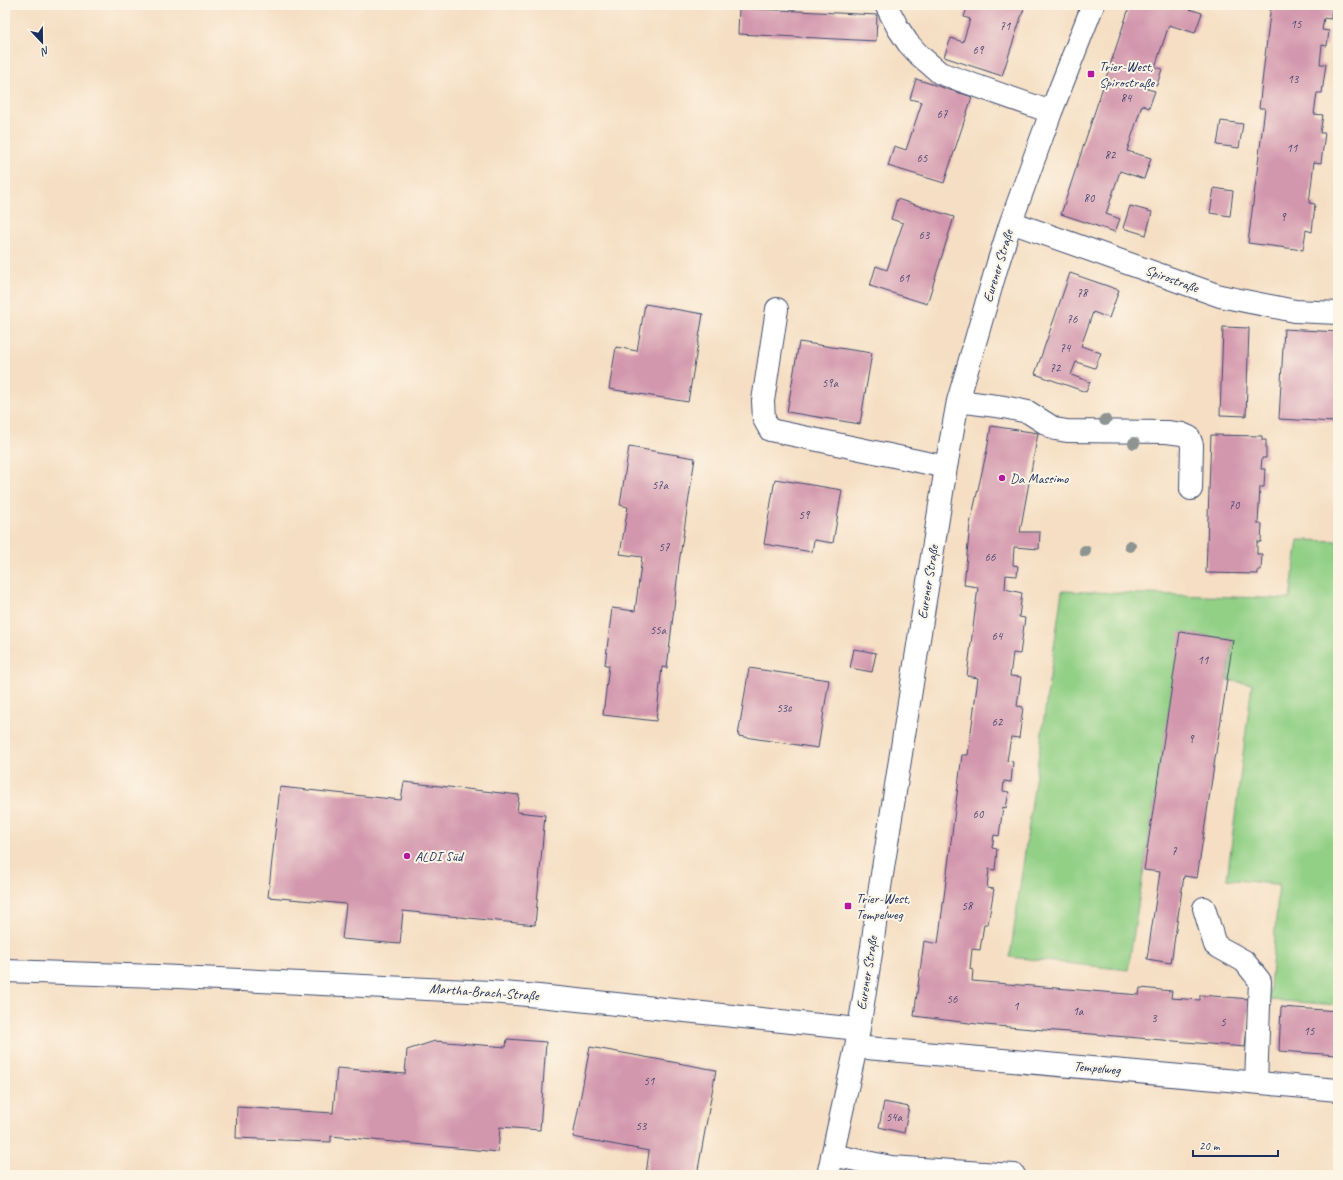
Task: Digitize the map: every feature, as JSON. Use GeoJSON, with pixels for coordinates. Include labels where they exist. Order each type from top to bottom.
{"type":"FeatureCollection","features":[{"type":"Feature","properties":{"kind":"street"},"geometry":{"type":"LineString","coordinates":[[886,5],[908,43],[918,55],[940,73],[1051,112]]}},
{"type":"Feature","properties":{"kind":"street","name":"Eurener Straße"},"geometry":{"type":"LineString","coordinates":[[830,1165],[857,1038],[946,467],[958,402],[1011,222],[1092,5]]}},
{"type":"Feature","properties":{"kind":"street","name":"Spirostraße"},"geometry":{"type":"LineString","coordinates":[[1011,222],[1220,296],[1295,311],[1338,313]]}},
{"type":"Feature","properties":{"kind":"street"},"geometry":{"type":"LineString","coordinates":[[777,309],[764,401],[764,419],[770,430],[946,467]]}},
{"type":"Feature","properties":{"kind":"street"},"geometry":{"type":"LineString","coordinates":[[958,402],[1004,407],[1028,412],[1055,429],[1067,431],[1167,432],[1182,434],[1189,437],[1192,445],[1191,489]]}},
{"type":"Feature","properties":{"kind":"street"},"geometry":{"type":"LineString","coordinates":[[1204,908],[1215,945],[1244,961],[1260,981],[1256,1082]]}},
{"type":"Feature","properties":{"kind":"street","name":"Martha-Brach-Straße"},"geometry":{"type":"LineString","coordinates":[[5,971],[157,976],[490,992],[539,996],[857,1038]]}},
{"type":"Feature","properties":{"kind":"street","name":"Tempelweg"},"geometry":{"type":"LineString","coordinates":[[857,1038],[1338,1090]]}},
{"type":"Feature","properties":{"kind":"street"},"geometry":{"type":"LineString","coordinates":[[830,1165],[891,1166],[1014,1175]]}},
{"type":"Feature","properties":{"kind":"green space"},"geometry":{"type":"Polygon","coordinates":[[[1298,540],[1338,541],[1338,1005],[1269,1000],[1279,884],[1227,879],[1252,684],[1227,680],[1233,640],[1181,632],[1128,970],[1010,957],[1062,591],[1290,599],[1298,540]]]}},
{"type":"Feature","properties":{"kind":"building"},"geometry":{"type":"Polygon","coordinates":[[[968,5],[1025,5],[1002,76],[944,57],[951,38],[963,42],[970,19],[964,17],[968,5]]]}},
{"type":"Feature","properties":{"kind":"building"},"geometry":{"type":"Polygon","coordinates":[[[1130,5],[1176,5],[1202,13],[1195,33],[1169,25],[1155,67],[1162,69],[1157,85],[1149,83],[1147,89],[1155,91],[1149,108],[1142,105],[1127,151],[1151,158],[1144,179],[1120,171],[1106,214],[1120,219],[1115,232],[1061,214],[1130,5]]]}},
{"type":"Feature","properties":{"kind":"building"},"geometry":{"type":"Polygon","coordinates":[[[1271,5],[1332,5],[1331,19],[1324,18],[1322,30],[1329,31],[1327,46],[1322,45],[1320,64],[1326,64],[1322,93],[1317,93],[1314,114],[1323,115],[1320,133],[1325,133],[1321,163],[1314,162],[1309,203],[1315,204],[1312,232],[1306,230],[1303,250],[1248,243],[1265,108],[1259,108],[1271,5]]]}},
{"type":"Feature","properties":{"kind":"building"},"geometry":{"type":"Polygon","coordinates":[[[739,8],[877,15],[876,41],[738,34],[739,8]]]}},
{"type":"Feature","properties":{"kind":"building"},"geometry":{"type":"Polygon","coordinates":[[[916,79],[972,97],[944,183],[888,166],[894,146],[906,150],[922,102],[910,99],[916,79]]]}},
{"type":"Feature","properties":{"kind":"building"},"geometry":{"type":"Polygon","coordinates":[[[1221,121],[1243,124],[1239,148],[1217,145],[1221,121]]]}},
{"type":"Feature","properties":{"kind":"building"},"geometry":{"type":"Polygon","coordinates":[[[1214,188],[1233,191],[1230,216],[1210,213],[1214,188]]]}},
{"type":"Feature","properties":{"kind":"building"},"geometry":{"type":"Polygon","coordinates":[[[897,199],[954,217],[927,304],[870,286],[876,266],[887,270],[903,223],[891,219],[897,199]]]}},
{"type":"Feature","properties":{"kind":"building"},"geometry":{"type":"Polygon","coordinates":[[[1130,206],[1152,212],[1146,235],[1123,228],[1130,206]]]}},
{"type":"Feature","properties":{"kind":"building"},"geometry":{"type":"Polygon","coordinates":[[[1070,273],[1119,290],[1109,318],[1093,312],[1081,346],[1101,353],[1095,368],[1076,362],[1071,375],[1090,382],[1086,392],[1035,374],[1070,273]]]}},
{"type":"Feature","properties":{"kind":"building"},"geometry":{"type":"Polygon","coordinates":[[[645,304],[703,314],[688,402],[609,389],[616,347],[637,351],[645,304]]]}},
{"type":"Feature","properties":{"kind":"building"},"geometry":{"type":"Polygon","coordinates":[[[1223,327],[1249,328],[1246,416],[1220,415],[1223,327]]]}},
{"type":"Feature","properties":{"kind":"building"},"geometry":{"type":"Polygon","coordinates":[[[1284,329],[1338,332],[1338,373],[1335,422],[1279,419],[1284,329]]]}},
{"type":"Feature","properties":{"kind":"building"},"geometry":{"type":"Polygon","coordinates":[[[799,342],[872,353],[860,424],[787,412],[799,342]]]}},
{"type":"Feature","properties":{"kind":"building"},"geometry":{"type":"Polygon","coordinates":[[[991,426],[1038,433],[1020,532],[1040,532],[1039,549],[1014,547],[1013,565],[1018,566],[1017,576],[1006,575],[1005,589],[1022,593],[1019,617],[1025,618],[1020,654],[1013,653],[1010,676],[1021,677],[1017,706],[1023,707],[1019,738],[1011,737],[1007,761],[1013,762],[1011,782],[1004,781],[1003,791],[1009,792],[1006,808],[1003,807],[999,836],[994,835],[992,848],[997,849],[995,870],[989,869],[987,888],[994,889],[988,924],[984,924],[980,950],[972,949],[970,969],[973,970],[972,981],[1139,995],[1140,988],[1172,991],[1171,998],[1200,1000],[1200,995],[1250,999],[1245,1047],[985,1025],[914,1016],[924,941],[938,944],[962,755],[968,755],[978,678],[967,676],[978,587],[964,585],[970,524],[991,426]]]}},
{"type":"Feature","properties":{"kind":"building"},"geometry":{"type":"Polygon","coordinates":[[[1211,435],[1262,436],[1262,440],[1266,440],[1266,458],[1262,458],[1261,469],[1265,469],[1264,487],[1260,487],[1258,524],[1262,524],[1261,542],[1257,542],[1257,554],[1262,554],[1261,570],[1258,570],[1258,574],[1206,573],[1211,435]]]}},
{"type":"Feature","properties":{"kind":"building"},"geometry":{"type":"Polygon","coordinates":[[[629,447],[695,458],[679,563],[667,668],[662,667],[656,721],[603,715],[609,665],[605,665],[612,608],[635,611],[642,557],[620,554],[628,507],[620,505],[629,447]]]}},
{"type":"Feature","properties":{"kind":"building"},"geometry":{"type":"Polygon","coordinates":[[[775,479],[842,490],[833,543],[814,540],[812,552],[764,544],[775,479]]]}},
{"type":"Feature","properties":{"kind":"building"},"geometry":{"type":"Polygon","coordinates":[[[1180,632],[1233,640],[1197,878],[1184,876],[1171,963],[1147,959],[1160,872],[1144,870],[1180,632]]]}},
{"type":"Feature","properties":{"kind":"building"},"geometry":{"type":"Polygon","coordinates":[[[854,649],[876,653],[872,672],[850,668],[854,649]]]}},
{"type":"Feature","properties":{"kind":"building"},"geometry":{"type":"Polygon","coordinates":[[[749,668],[829,680],[818,748],[738,736],[749,668]]]}},
{"type":"Feature","properties":{"kind":"building","name":"ALDI Süd"},"geometry":{"type":"Polygon","coordinates":[[[404,782],[519,795],[517,812],[545,815],[535,925],[403,911],[400,944],[342,939],[346,904],[268,897],[280,787],[401,800],[404,782]]]}},
{"type":"Feature","properties":{"kind":"building"},"geometry":{"type":"Polygon","coordinates":[[[1281,1007],[1338,1011],[1338,1055],[1279,1051],[1281,1007]]]}},
{"type":"Feature","properties":{"kind":"building"},"geometry":{"type":"Polygon","coordinates":[[[507,1039],[546,1042],[540,1130],[500,1127],[498,1152],[331,1136],[331,1142],[236,1138],[237,1107],[333,1113],[337,1068],[405,1074],[407,1050],[435,1041],[506,1047],[507,1039]]]}},
{"type":"Feature","properties":{"kind":"building"},"geometry":{"type":"Polygon","coordinates":[[[590,1047],[716,1070],[697,1175],[646,1175],[649,1151],[573,1137],[590,1047]]]}},
{"type":"Feature","properties":{"kind":"building"},"geometry":{"type":"Polygon","coordinates":[[[884,1102],[909,1107],[904,1133],[879,1127],[884,1102]]]}},
{"type":"Feature","properties":{"kind":"place","name":"Trier-West, Spirostraße"},"geometry":{"type":"Point","coordinates":[1091,74]}},
{"type":"Feature","properties":{"kind":"place","name":"Da Massimo"},"geometry":{"type":"Point","coordinates":[1002,478]}},
{"type":"Feature","properties":{"kind":"place","name":"ALDI Süd"},"geometry":{"type":"Point","coordinates":[407,856]}},
{"type":"Feature","properties":{"kind":"place","name":"Trier-West, Tempelweg"},"geometry":{"type":"Point","coordinates":[848,906]}}]}
